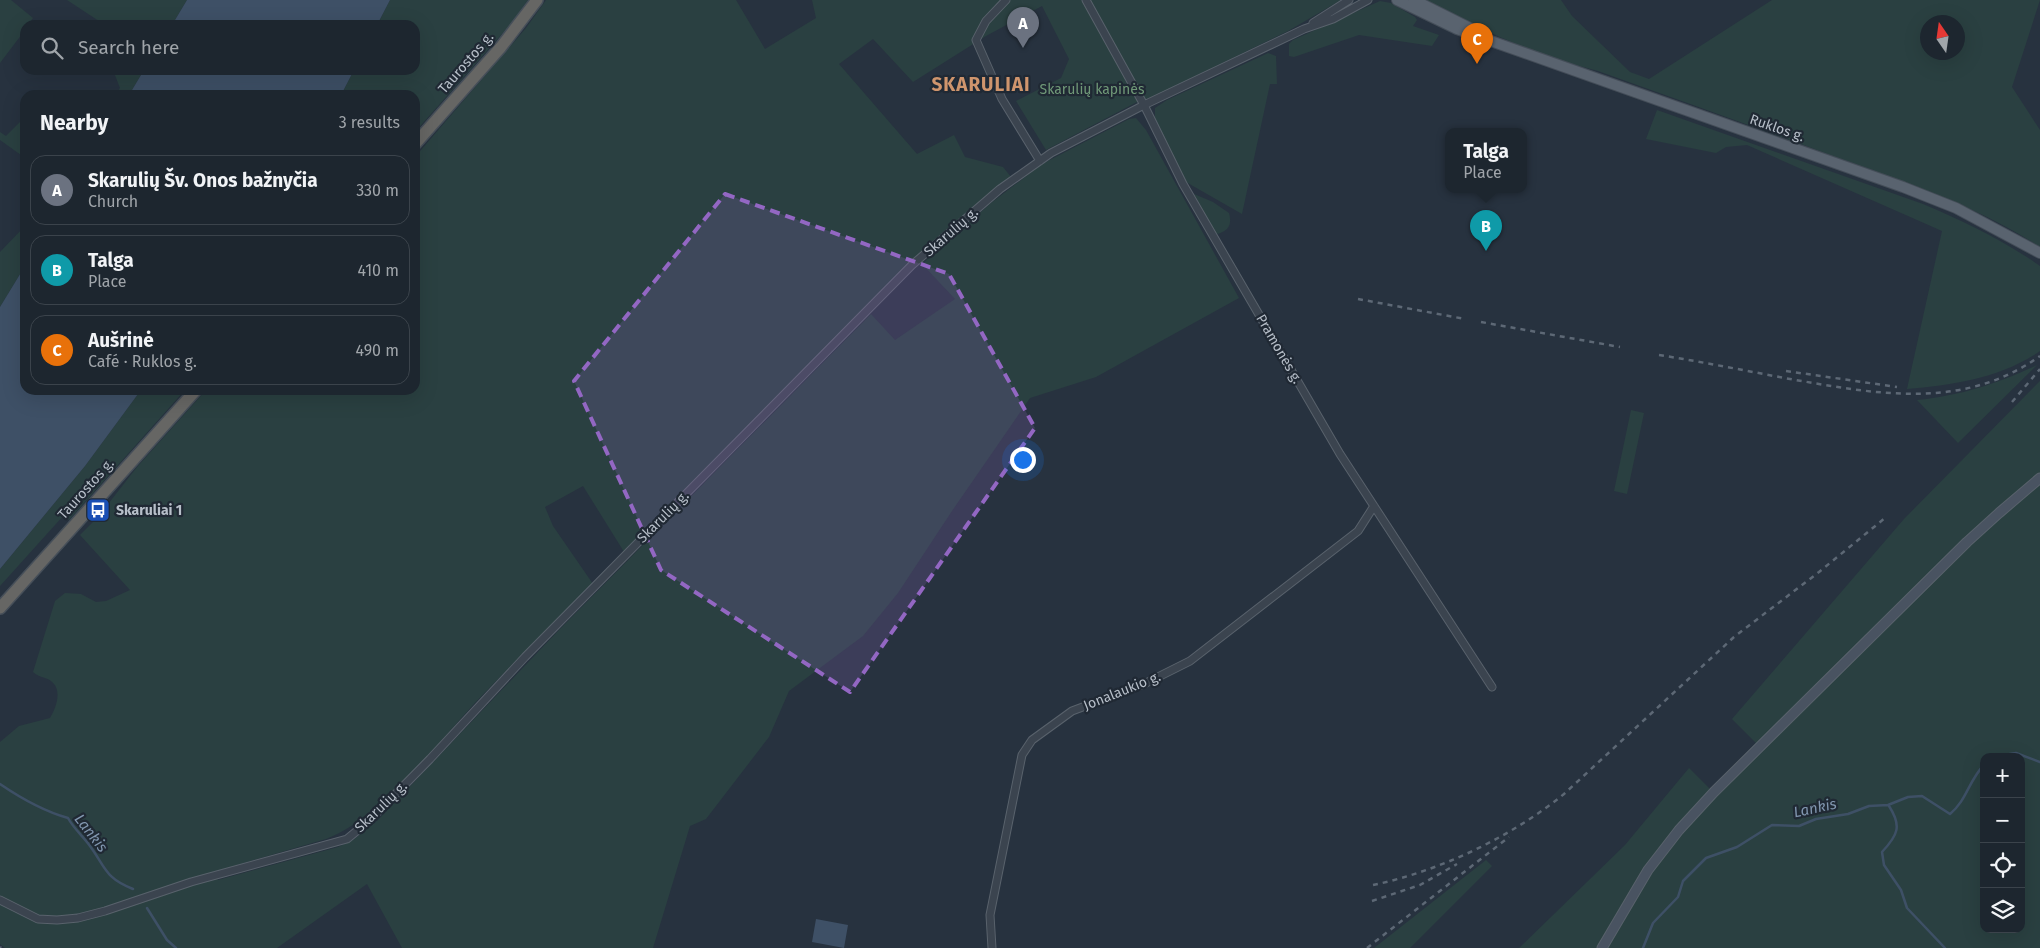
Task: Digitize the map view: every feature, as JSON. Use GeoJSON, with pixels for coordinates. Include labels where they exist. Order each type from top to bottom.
{"type":"FeatureCollection","features":[{"type":"Feature","properties":{"kind":"highway","name":"Taurostos g."},"geometry":{"type":"LineString","coordinates":[[420,138],[501,46],[537,0]]}},
{"type":"Feature","properties":{"kind":"highway","name":"Taurostos g."},"geometry":{"type":"LineString","coordinates":[[0,608],[192,395]]}},
{"type":"Feature","properties":{"kind":"main road"},"geometry":{"type":"LineString","coordinates":[[1398,0],[1457,29],[1499,44]]}},
{"type":"Feature","properties":{"kind":"main road"},"geometry":{"type":"LineString","coordinates":[[1414,0],[1499,44]]}},
{"type":"Feature","properties":{"kind":"main road","name":"Ruklos g."},"geometry":{"type":"LineString","coordinates":[[1499,44],[1903,187],[1956,208],[2040,252]]}},
{"type":"Feature","properties":{"kind":"main road"},"geometry":{"type":"LineString","coordinates":[[1602,948],[1648,870],[1679,830],[1714,792],[1967,542],[2040,478]]}},
{"type":"Feature","properties":{"kind":"street"},"geometry":{"type":"LineString","coordinates":[[1006,0],[986,21],[976,40],[1002,99],[1040,161]]}},
{"type":"Feature","properties":{"kind":"street","name":"Pramonės g."},"geometry":{"type":"LineString","coordinates":[[1086,0],[1217,244],[1340,454],[1492,687]]}},
{"type":"Feature","properties":{"kind":"street","name":"Skarulių g."},"geometry":{"type":"LineString","coordinates":[[1304,29],[1349,0]]}},
{"type":"Feature","properties":{"kind":"street","name":"Skarulių g."},"geometry":{"type":"LineString","coordinates":[[0,900],[38,918],[56,920],[78,918],[105,911],[191,882],[347,839],[369,821],[525,657],[912,265],[1000,189],[1051,154],[1144,105],[1304,29],[1333,19],[1362,5],[1368,0]]}},
{"type":"Feature","properties":{"kind":"street","name":"Jonalaukio g."},"geometry":{"type":"LineString","coordinates":[[992,948],[990,915],[1022,755],[1032,740],[1072,711],[1144,684],[1190,661],[1358,532],[1374,506]]}},
{"type":"Feature","properties":{"kind":"highlighted area"},"geometry":{"type":"Polygon","coordinates":[[[725,194],[949,274],[1035,428],[850,692],[661,570],[574,381],[725,194]]]}},
{"type":"Feature","properties":{"kind":"green space"},"geometry":{"type":"Polygon","coordinates":[[[0,0],[11,0],[33,18],[32,20],[20,20],[20,37],[0,63],[0,0]]]}},
{"type":"Feature","properties":{"kind":"green space"},"geometry":{"type":"Polygon","coordinates":[[[67,0],[187,0],[175,20],[97,20],[67,0]]]}},
{"type":"Feature","properties":{"kind":"green space"},"geometry":{"type":"Polygon","coordinates":[[[390,0],[528,0],[510,25],[420,126],[420,90],[344,90],[351,75],[420,75],[420,20],[380,20],[390,0]]]}},
{"type":"Feature","properties":{"kind":"green space","name":"Skarulių kapinės"},"geometry":{"type":"Polygon","coordinates":[[[546,0],[736,0],[765,49],[816,18],[812,0],[1341,0],[1288,31],[1153,97],[1137,102],[1046,150],[1016,101],[1061,78],[1069,59],[1042,6],[986,36],[913,82],[873,39],[839,64],[917,154],[954,135],[965,157],[1003,167],[1011,177],[975,206],[626,555],[583,486],[545,507],[553,526],[593,584],[473,705],[405,781],[386,799],[346,829],[326,839],[213,872],[218,880],[338,847],[353,840],[378,820],[557,632],[871,314],[895,340],[955,299],[922,264],[991,203],[1042,164],[1129,119],[1136,118],[1146,130],[1239,298],[1096,377],[1030,398],[898,593],[863,636],[789,691],[769,737],[706,819],[690,826],[653,948],[402,948],[367,884],[277,948],[5,948],[0,944],[0,742],[19,726],[50,718],[54,709],[58,694],[55,685],[33,672],[55,601],[65,593],[81,594],[96,602],[106,601],[130,590],[80,535],[98,517],[137,467],[202,395],[420,395],[420,151],[526,28],[546,0]]]}},
{"type":"Feature","properties":{"kind":"green space"},"geometry":{"type":"Polygon","coordinates":[[[1423,0],[1561,0],[1572,16],[1630,72],[1649,79],[1772,0],[2040,0],[2012,87],[2040,130],[2040,247],[1991,219],[1913,185],[1598,71],[1553,58],[1487,31],[1423,0]]]}},
{"type":"Feature","properties":{"kind":"green space"},"geometry":{"type":"Polygon","coordinates":[[[1380,1],[1391,3],[1415,17],[1417,20],[1413,26],[1439,35],[1432,46],[1359,35],[1294,57],[1289,56],[1289,44],[1293,40],[1380,1]]]}},
{"type":"Feature","properties":{"kind":"green space"},"geometry":{"type":"Polygon","coordinates":[[[1268,53],[1276,56],[1277,84],[1270,84],[1242,214],[1186,182],[1155,121],[1155,108],[1167,100],[1268,53]]]}},
{"type":"Feature","properties":{"kind":"green space"},"geometry":{"type":"Polygon","coordinates":[[[115,75],[141,75],[132,90],[119,90],[120,88],[115,75]]]}},
{"type":"Feature","properties":{"kind":"green space"},"geometry":{"type":"Polygon","coordinates":[[[1657,110],[1923,204],[2012,248],[2040,266],[2040,351],[2009,368],[1976,379],[1907,389],[1942,231],[1747,145],[1726,147],[1716,153],[1646,139],[1657,110]]]}},
{"type":"Feature","properties":{"kind":"green space"},"geometry":{"type":"Polygon","coordinates":[[[20,122],[20,154],[0,140],[0,132],[6,136],[20,122]]]}},
{"type":"Feature","properties":{"kind":"green space"},"geometry":{"type":"Polygon","coordinates":[[[1194,194],[1213,202],[1229,213],[1230,224],[1225,231],[1218,234],[1214,232],[1194,194]]]}},
{"type":"Feature","properties":{"kind":"green space"},"geometry":{"type":"Polygon","coordinates":[[[20,231],[20,274],[0,307],[0,252],[20,231]]]}},
{"type":"Feature","properties":{"kind":"green space"},"geometry":{"type":"Polygon","coordinates":[[[2037,365],[1958,443],[1917,400],[1978,388],[2037,365]]]}},
{"type":"Feature","properties":{"kind":"green space"},"geometry":{"type":"Polygon","coordinates":[[[2040,381],[2040,948],[1519,948],[1625,845],[1689,768],[1710,789],[1756,743],[1732,719],[1904,519],[2040,381]]]}},
{"type":"Feature","properties":{"kind":"green space"},"geometry":{"type":"Polygon","coordinates":[[[137,395],[181,395],[69,520],[64,515],[0,586],[0,569],[85,466],[137,395]]]}},
{"type":"Feature","properties":{"kind":"green space"},"geometry":{"type":"Polygon","coordinates":[[[1631,410],[1644,413],[1627,494],[1614,491],[1631,410]]]}},
{"type":"Feature","properties":{"kind":"green space"},"geometry":{"type":"Polygon","coordinates":[[[1486,860],[1492,866],[1410,948],[1374,948],[1486,860]]]}},
{"type":"Feature","properties":{"kind":"water"},"geometry":{"type":"Polygon","coordinates":[[[187,0],[390,0],[380,20],[175,20],[187,0]]]}},
{"type":"Feature","properties":{"kind":"water"},"geometry":{"type":"Polygon","coordinates":[[[141,75],[351,75],[344,90],[132,90],[141,75]]]}},
{"type":"Feature","properties":{"kind":"water"},"geometry":{"type":"Polygon","coordinates":[[[20,274],[20,395],[137,395],[85,466],[0,569],[0,307],[20,274]]]}},
{"type":"Feature","properties":{"kind":"water"},"geometry":{"type":"Polygon","coordinates":[[[816,919],[848,925],[844,948],[812,942],[816,919]]]}},
{"type":"Feature","properties":{"kind":"waterway","name":"Lankis"},"geometry":{"type":"LineString","coordinates":[[2025,756],[2040,762]]}},
{"type":"Feature","properties":{"kind":"waterway","name":"Lankis"},"geometry":{"type":"LineString","coordinates":[[1643,948],[1653,923],[1678,897],[1683,881],[1706,858],[1737,847],[1772,825],[1799,826],[1816,819],[1848,814],[1869,806],[1888,805],[1908,797],[1922,796],[1950,814],[1960,803],[1980,770]]}},
{"type":"Feature","properties":{"kind":"waterway","name":"Lankis"},"geometry":{"type":"LineString","coordinates":[[0,784],[33,804],[68,818],[107,872],[117,881],[133,889]]}},
{"type":"Feature","properties":{"kind":"waterway"},"geometry":{"type":"LineString","coordinates":[[1889,806],[1897,825],[1895,835],[1882,852],[1884,865],[1901,890],[1907,908],[1945,948]]}},
{"type":"Feature","properties":{"kind":"waterway","name":"Lankis"},"geometry":{"type":"LineString","coordinates":[[147,908],[167,940],[176,948]]}},
{"type":"Feature","properties":{"kind":"railway"},"geometry":{"type":"LineString","coordinates":[[1358,299],[1465,319]]}},
{"type":"Feature","properties":{"kind":"railway"},"geometry":{"type":"LineString","coordinates":[[1481,322],[1620,347]]}},
{"type":"Feature","properties":{"kind":"railway"},"geometry":{"type":"LineString","coordinates":[[1659,355],[1855,389],[1918,394],[1950,391],[1981,385],[2011,373],[2040,356]]}},
{"type":"Feature","properties":{"kind":"railway"},"geometry":{"type":"LineString","coordinates":[[2012,402],[2040,369]]}},
{"type":"Feature","properties":{"kind":"railway"},"geometry":{"type":"LineString","coordinates":[[1786,371],[1897,387]]}},
{"type":"Feature","properties":{"kind":"railway"},"geometry":{"type":"LineString","coordinates":[[1373,885],[1424,871],[1474,850],[1498,838],[1543,810],[1564,794],[1734,637],[1819,572],[1885,518]]}},
{"type":"Feature","properties":{"kind":"railway"},"geometry":{"type":"LineString","coordinates":[[1367,948],[1509,837]]}},
{"type":"Feature","properties":{"kind":"railway"},"geometry":{"type":"LineString","coordinates":[[1372,901],[1420,885],[1457,864]]}},
{"type":"Feature","properties":{"kind":"place","name":"Skarulių Šv. Onos bažnyčia"},"geometry":{"type":"Point","coordinates":[1023,48]}},
{"type":"Feature","properties":{"kind":"place","name":"Aušrinė"},"geometry":{"type":"Point","coordinates":[1477,64]}},
{"type":"Feature","properties":{"kind":"place","name":"Talga"},"geometry":{"type":"Point","coordinates":[1486,251]}},
{"type":"Feature","properties":{"kind":"place","name":"Skaruliai 1"},"geometry":{"type":"Point","coordinates":[98,510]}},
{"type":"Feature","properties":{"kind":"district","name":"SKARULIAI"},"geometry":{"type":"Point","coordinates":[981,84]}}]}
